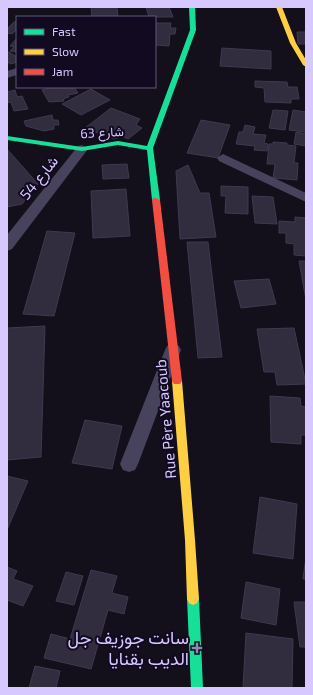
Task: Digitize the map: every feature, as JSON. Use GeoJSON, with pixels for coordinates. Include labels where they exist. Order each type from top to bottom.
{"type":"FeatureCollection","features":[{"type":"Feature","properties":{"kind":"street"},"geometry":{"type":"LineString","coordinates":[[150,148],[194,30],[192,7]]}},
{"type":"Feature","properties":{"kind":"street"},"geometry":{"type":"LineString","coordinates":[[279,7],[293,43],[306,65]]}},
{"type":"Feature","properties":{"kind":"street","name":"شارع 63"},"geometry":{"type":"LineString","coordinates":[[7,138],[82,149],[118,143],[150,148]]}},
{"type":"Feature","properties":{"kind":"street","name":"Rue Père Yaacoub"},"geometry":{"type":"LineString","coordinates":[[150,148],[174,345],[190,540],[197,688]]}},
{"type":"Feature","properties":{"kind":"street","name":"شارع 54"},"geometry":{"type":"LineString","coordinates":[[7,246],[20,227],[74,161],[82,149]]}},
{"type":"Feature","properties":{"kind":"street"},"geometry":{"type":"LineString","coordinates":[[223,158],[306,198]]}},
{"type":"Feature","properties":{"kind":"street"},"geometry":{"type":"LineString","coordinates":[[130,464],[174,345]]}},
{"type":"Feature","properties":{"kind":"building"},"geometry":{"type":"Polygon","coordinates":[[[91,7],[117,7],[118,16],[92,16],[91,7]]]}},
{"type":"Feature","properties":{"kind":"building"},"geometry":{"type":"Polygon","coordinates":[[[146,7],[169,7],[173,17],[156,17],[149,16],[146,7]]]}},
{"type":"Feature","properties":{"kind":"building"},"geometry":{"type":"Polygon","coordinates":[[[14,22],[16,22],[16,30],[12,34],[7,33],[7,29],[14,22]]]}},
{"type":"Feature","properties":{"kind":"building"},"geometry":{"type":"Polygon","coordinates":[[[156,23],[171,23],[170,28],[176,28],[175,34],[170,34],[169,46],[156,45],[156,23]]]}},
{"type":"Feature","properties":{"kind":"building"},"geometry":{"type":"Polygon","coordinates":[[[297,32],[306,32],[306,44],[298,44],[297,32]]]}},
{"type":"Feature","properties":{"kind":"building"},"geometry":{"type":"Polygon","coordinates":[[[16,39],[16,52],[10,51],[14,47],[10,46],[16,39]]]}},
{"type":"Feature","properties":{"kind":"building"},"geometry":{"type":"Polygon","coordinates":[[[222,48],[271,51],[271,69],[220,66],[222,48]]]}},
{"type":"Feature","properties":{"kind":"building"},"geometry":{"type":"Polygon","coordinates":[[[7,51],[16,56],[16,62],[11,64],[7,62],[7,51]]]}},
{"type":"Feature","properties":{"kind":"building"},"geometry":{"type":"Polygon","coordinates":[[[255,81],[287,82],[288,87],[297,87],[299,99],[291,99],[291,103],[265,102],[264,88],[255,87],[255,81]]]}},
{"type":"Feature","properties":{"kind":"building"},"geometry":{"type":"Polygon","coordinates":[[[50,88],[75,88],[78,93],[68,95],[69,97],[63,99],[64,101],[49,102],[42,90],[50,88]]]}},
{"type":"Feature","properties":{"kind":"building"},"geometry":{"type":"Polygon","coordinates":[[[91,89],[110,100],[81,115],[62,104],[91,89]]]}},
{"type":"Feature","properties":{"kind":"building"},"geometry":{"type":"Polygon","coordinates":[[[15,90],[17,97],[22,96],[28,109],[14,111],[11,102],[7,103],[7,92],[15,90]]]}},
{"type":"Feature","properties":{"kind":"building"},"geometry":{"type":"Polygon","coordinates":[[[111,108],[140,119],[136,125],[142,128],[128,139],[122,136],[114,139],[85,128],[111,108]]]}},
{"type":"Feature","properties":{"kind":"building"},"geometry":{"type":"Polygon","coordinates":[[[273,110],[288,111],[285,130],[269,128],[273,110]]]}},
{"type":"Feature","properties":{"kind":"building"},"geometry":{"type":"Polygon","coordinates":[[[293,110],[306,112],[306,132],[289,130],[293,110]]]}},
{"type":"Feature","properties":{"kind":"building"},"geometry":{"type":"Polygon","coordinates":[[[52,115],[53,120],[58,120],[59,125],[54,125],[54,129],[44,131],[26,126],[24,121],[52,115]]]}},
{"type":"Feature","properties":{"kind":"building"},"geometry":{"type":"Polygon","coordinates":[[[201,120],[230,125],[218,158],[187,153],[201,120]]]}},
{"type":"Feature","properties":{"kind":"building"},"geometry":{"type":"Polygon","coordinates":[[[245,125],[255,127],[253,134],[266,135],[264,143],[268,144],[267,151],[254,150],[255,146],[236,144],[239,132],[243,132],[245,125]]]}},
{"type":"Feature","properties":{"kind":"building"},"geometry":{"type":"Polygon","coordinates":[[[296,132],[306,134],[306,146],[294,144],[296,132]]]}},
{"type":"Feature","properties":{"kind":"building"},"geometry":{"type":"Polygon","coordinates":[[[273,142],[287,143],[287,145],[296,146],[294,163],[298,163],[297,180],[273,178],[275,164],[267,164],[269,144],[273,144],[273,142]]]}},
{"type":"Feature","properties":{"kind":"building"},"geometry":{"type":"Polygon","coordinates":[[[7,149],[38,184],[22,204],[7,207],[7,149]]]}},
{"type":"Feature","properties":{"kind":"building"},"geometry":{"type":"Polygon","coordinates":[[[127,164],[129,178],[103,179],[102,165],[127,164]]]}},
{"type":"Feature","properties":{"kind":"building"},"geometry":{"type":"Polygon","coordinates":[[[188,165],[200,193],[209,193],[216,237],[180,239],[176,171],[188,165]]]}},
{"type":"Feature","properties":{"kind":"building"},"geometry":{"type":"Polygon","coordinates":[[[221,186],[248,187],[248,214],[225,213],[226,196],[221,196],[221,186]]]}},
{"type":"Feature","properties":{"kind":"building"},"geometry":{"type":"Polygon","coordinates":[[[126,189],[130,236],[93,238],[91,191],[126,189]]]}},
{"type":"Feature","properties":{"kind":"building"},"geometry":{"type":"Polygon","coordinates":[[[252,196],[273,197],[277,224],[255,223],[252,196]]]}},
{"type":"Feature","properties":{"kind":"building"},"geometry":{"type":"Polygon","coordinates":[[[295,217],[306,218],[306,256],[294,255],[294,244],[286,243],[286,233],[279,233],[279,221],[295,222],[295,217]]]}},
{"type":"Feature","properties":{"kind":"building"},"geometry":{"type":"Polygon","coordinates":[[[47,231],[75,233],[54,316],[23,314],[47,231]]]}},
{"type":"Feature","properties":{"kind":"building"},"geometry":{"type":"Polygon","coordinates":[[[187,242],[208,242],[222,357],[198,358],[187,242]]]}},
{"type":"Feature","properties":{"kind":"building"},"geometry":{"type":"Polygon","coordinates":[[[299,261],[306,261],[306,300],[299,261]]]}},
{"type":"Feature","properties":{"kind":"building"},"geometry":{"type":"Polygon","coordinates":[[[269,279],[276,304],[241,308],[234,281],[269,279]]]}},
{"type":"Feature","properties":{"kind":"building"},"geometry":{"type":"Polygon","coordinates":[[[45,326],[41,457],[7,460],[7,328],[45,326]]]}},
{"type":"Feature","properties":{"kind":"building"},"geometry":{"type":"Polygon","coordinates":[[[294,328],[306,384],[277,385],[275,372],[264,372],[257,329],[294,328]]]}},
{"type":"Feature","properties":{"kind":"building"},"geometry":{"type":"Polygon","coordinates":[[[270,396],[300,398],[301,406],[306,407],[306,435],[301,435],[301,444],[271,442],[270,396]]]}},
{"type":"Feature","properties":{"kind":"building"},"geometry":{"type":"Polygon","coordinates":[[[85,420],[122,426],[112,469],[72,463],[85,420]]]}},
{"type":"Feature","properties":{"kind":"building"},"geometry":{"type":"Polygon","coordinates":[[[7,476],[28,481],[7,530],[7,476]]]}},
{"type":"Feature","properties":{"kind":"building"},"geometry":{"type":"Polygon","coordinates":[[[260,497],[297,504],[293,559],[253,553],[260,497]]]}},
{"type":"Feature","properties":{"kind":"building"},"geometry":{"type":"Polygon","coordinates":[[[306,557],[306,579],[303,579],[306,557]]]}},
{"type":"Feature","properties":{"kind":"building"},"geometry":{"type":"Polygon","coordinates":[[[7,567],[17,571],[13,579],[33,586],[23,606],[7,600],[7,567]]]}},
{"type":"Feature","properties":{"kind":"building"},"geometry":{"type":"Polygon","coordinates":[[[91,570],[117,576],[112,593],[128,597],[124,614],[108,610],[91,669],[44,658],[51,634],[70,639],[91,570]]]}},
{"type":"Feature","properties":{"kind":"building"},"geometry":{"type":"Polygon","coordinates":[[[66,572],[83,576],[74,605],[56,601],[66,572]]]}},
{"type":"Feature","properties":{"kind":"building"},"geometry":{"type":"Polygon","coordinates":[[[246,582],[280,589],[276,625],[241,618],[246,582]]]}},
{"type":"Feature","properties":{"kind":"building"},"geometry":{"type":"Polygon","coordinates":[[[294,602],[306,602],[306,647],[300,647],[294,602]]]}},
{"type":"Feature","properties":{"kind":"building"},"geometry":{"type":"Polygon","coordinates":[[[246,633],[293,639],[292,688],[243,688],[246,633]]]}},
{"type":"Feature","properties":{"kind":"building"},"geometry":{"type":"Polygon","coordinates":[[[35,666],[60,671],[56,688],[29,688],[35,666]]]}},
{"type":"Feature","properties":{"kind":"traffic: fast"},"geometry":{"type":"LineString","coordinates":[[156,200],[150,148],[193,30],[192,7]]}},
{"type":"Feature","properties":{"kind":"traffic: fast"},"geometry":{"type":"LineString","coordinates":[[7,138],[82,149],[118,143],[150,148]]}},
{"type":"Feature","properties":{"kind":"traffic: fast"},"geometry":{"type":"LineString","coordinates":[[193,599],[197,688]]}},
{"type":"Feature","properties":{"kind":"traffic: slow"},"geometry":{"type":"LineString","coordinates":[[279,7],[293,43],[306,65]]}},
{"type":"Feature","properties":{"kind":"traffic: slow"},"geometry":{"type":"LineString","coordinates":[[177,381],[190,540],[193,599]]}},
{"type":"Feature","properties":{"kind":"traffic: jam"},"geometry":{"type":"LineString","coordinates":[[156,200],[177,381]]}},
{"type":"Feature","properties":{"kind":"place","name":"سانت جوزيف جل الديب بقنايا"},"geometry":{"type":"Point","coordinates":[197,648]}}]}
